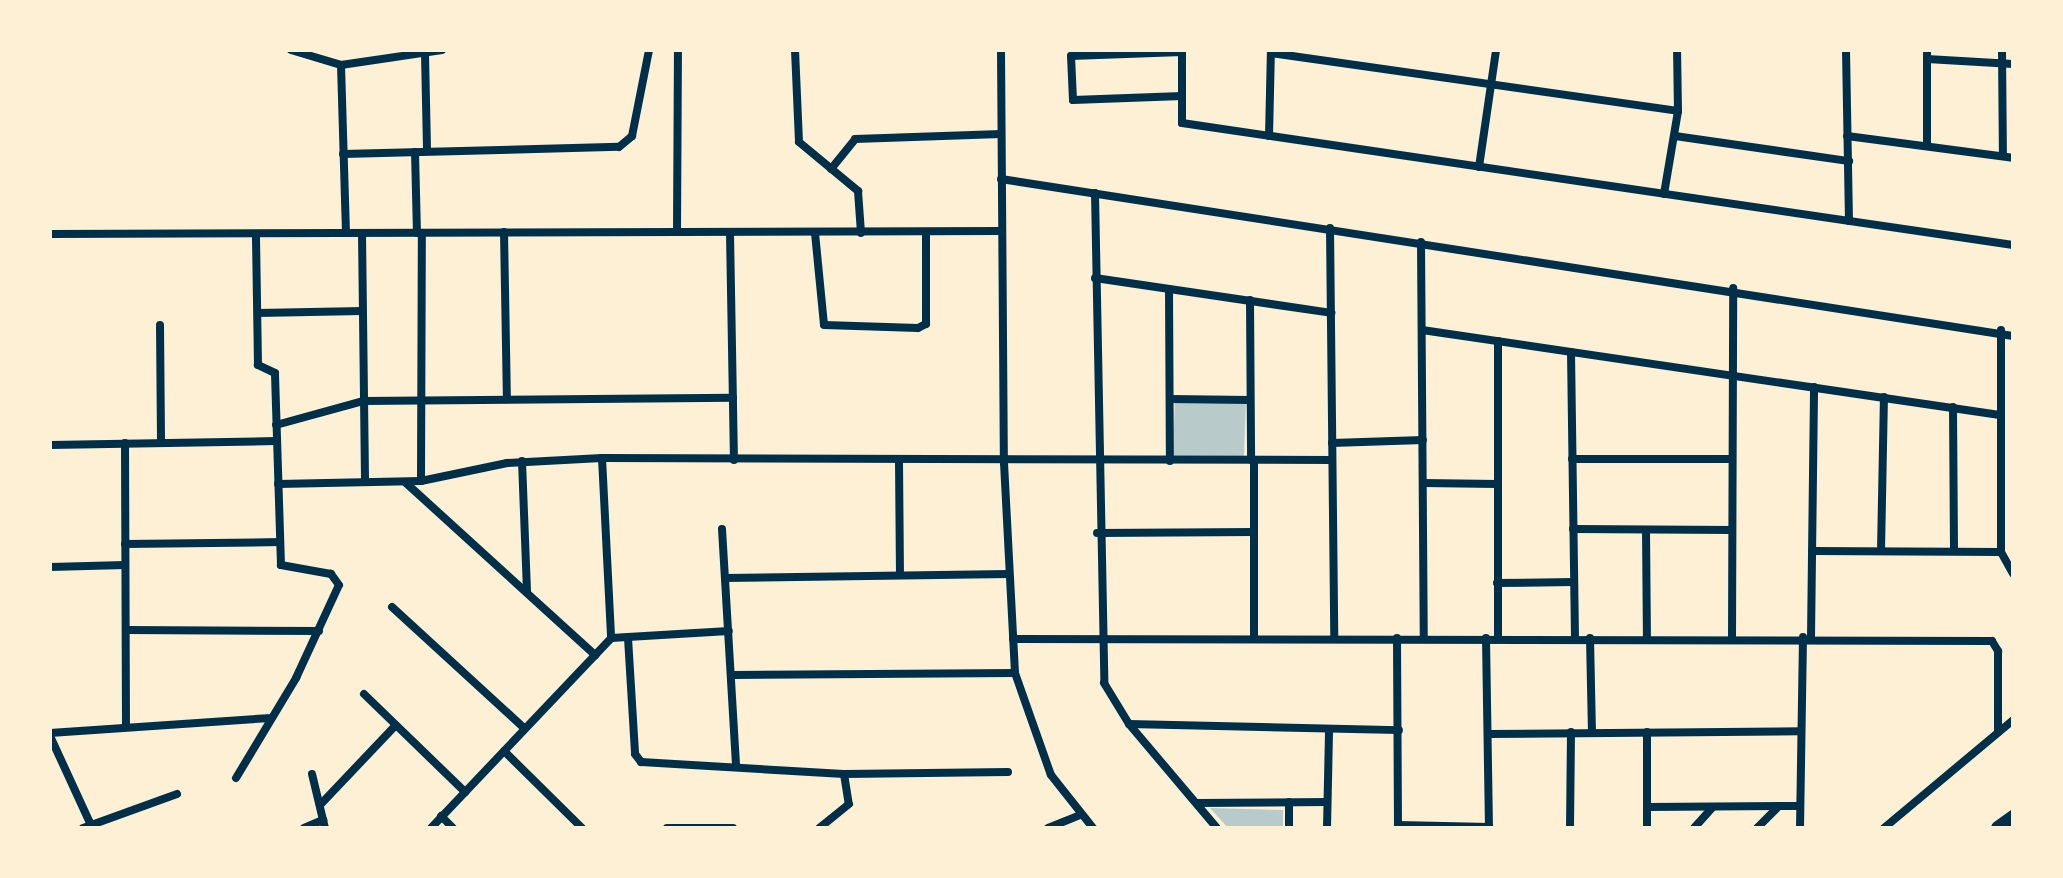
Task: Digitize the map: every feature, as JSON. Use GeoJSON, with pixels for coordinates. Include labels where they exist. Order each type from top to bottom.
{"type":"FeatureCollection","features":[{"type":"Feature","properties":{"kind":"highway"},"geometry":{"type":"LineString","coordinates":[[1998,828],[2013,816]]}},
{"type":"Feature","properties":{"kind":"street"},"geometry":{"type":"LineString","coordinates":[[291,50],[341,65],[390,62],[442,50]]}},
{"type":"Feature","properties":{"kind":"street"},"geometry":{"type":"LineString","coordinates":[[390,50],[390,62]]}},
{"type":"Feature","properties":{"kind":"street"},"geometry":{"type":"LineString","coordinates":[[342,154],[618,148],[632,136],[649,50]]}},
{"type":"Feature","properties":{"kind":"street"},"geometry":{"type":"LineString","coordinates":[[677,232],[678,50]]}},
{"type":"Feature","properties":{"kind":"street"},"geometry":{"type":"LineString","coordinates":[[795,50],[799,142],[858,190],[862,233]]}},
{"type":"Feature","properties":{"kind":"street"},"geometry":{"type":"LineString","coordinates":[[1001,50],[1004,462],[1016,674],[1051,775],[1092,828]]}},
{"type":"Feature","properties":{"kind":"street"},"geometry":{"type":"LineString","coordinates":[[1479,167],[1496,50]]}},
{"type":"Feature","properties":{"kind":"street"},"geometry":{"type":"LineString","coordinates":[[1664,194],[1678,111],[1677,50]]}},
{"type":"Feature","properties":{"kind":"street"},"geometry":{"type":"LineString","coordinates":[[1846,50],[1849,221]]}},
{"type":"Feature","properties":{"kind":"street"},"geometry":{"type":"LineString","coordinates":[[1182,96],[1073,100],[1072,56],[1182,51],[1182,96],[1182,123],[2013,245]]}},
{"type":"Feature","properties":{"kind":"street"},"geometry":{"type":"LineString","coordinates":[[1269,136],[1271,51],[1678,111]]}},
{"type":"Feature","properties":{"kind":"street"},"geometry":{"type":"LineString","coordinates":[[425,54],[427,152]]}},
{"type":"Feature","properties":{"kind":"street"},"geometry":{"type":"LineString","coordinates":[[1927,146],[1927,54],[2002,55],[2013,64]]}},
{"type":"Feature","properties":{"kind":"street"},"geometry":{"type":"LineString","coordinates":[[1847,136],[2008,157],[2002,55]]}},
{"type":"Feature","properties":{"kind":"street"},"geometry":{"type":"LineString","coordinates":[[341,65],[346,233]]}},
{"type":"Feature","properties":{"kind":"street"},"geometry":{"type":"LineString","coordinates":[[831,170],[854,140],[1001,134]]}},
{"type":"Feature","properties":{"kind":"street"},"geometry":{"type":"LineString","coordinates":[[1675,136],[1849,161]]}},
{"type":"Feature","properties":{"kind":"street"},"geometry":{"type":"LineString","coordinates":[[416,152],[424,400],[421,481]]}},
{"type":"Feature","properties":{"kind":"street"},"geometry":{"type":"LineString","coordinates":[[1001,179],[1733,288],[2001,330],[2013,336]]}},
{"type":"Feature","properties":{"kind":"street"},"geometry":{"type":"LineString","coordinates":[[1095,192],[1097,533],[1104,682],[1129,724],[1217,828]]}},
{"type":"Feature","properties":{"kind":"street"},"geometry":{"type":"LineString","coordinates":[[1330,228],[1334,638]]}},
{"type":"Feature","properties":{"kind":"street"},"geometry":{"type":"LineString","coordinates":[[50,234],[1001,231]]}},
{"type":"Feature","properties":{"kind":"street"},"geometry":{"type":"LineString","coordinates":[[504,232],[507,400]]}},
{"type":"Feature","properties":{"kind":"street"},"geometry":{"type":"LineString","coordinates":[[815,233],[824,325],[918,328],[926,324],[926,232]]}},
{"type":"Feature","properties":{"kind":"street"},"geometry":{"type":"LineString","coordinates":[[362,233],[365,480]]}},
{"type":"Feature","properties":{"kind":"street"},"geometry":{"type":"LineString","coordinates":[[730,233],[734,460]]}},
{"type":"Feature","properties":{"kind":"street"},"geometry":{"type":"LineString","coordinates":[[236,778],[319,631],[338,585],[331,574],[282,569],[275,373],[258,365],[256,234]]}},
{"type":"Feature","properties":{"kind":"street"},"geometry":{"type":"LineString","coordinates":[[1422,242],[1424,638]]}},
{"type":"Feature","properties":{"kind":"street"},"geometry":{"type":"LineString","coordinates":[[1096,278],[1331,313]]}},
{"type":"Feature","properties":{"kind":"street"},"geometry":{"type":"LineString","coordinates":[[1169,288],[1170,461]]}},
{"type":"Feature","properties":{"kind":"street"},"geometry":{"type":"LineString","coordinates":[[1732,638],[1733,288]]}},
{"type":"Feature","properties":{"kind":"street"},"geometry":{"type":"LineString","coordinates":[[1250,300],[1254,638]]}},
{"type":"Feature","properties":{"kind":"street"},"geometry":{"type":"LineString","coordinates":[[258,313],[362,310]]}},
{"type":"Feature","properties":{"kind":"street"},"geometry":{"type":"LineString","coordinates":[[160,325],[162,443]]}},
{"type":"Feature","properties":{"kind":"street"},"geometry":{"type":"LineString","coordinates":[[1422,330],[2000,414]]}},
{"type":"Feature","properties":{"kind":"street"},"geometry":{"type":"LineString","coordinates":[[2001,330],[2001,552],[2013,574]]}},
{"type":"Feature","properties":{"kind":"street"},"geometry":{"type":"LineString","coordinates":[[1498,341],[1498,638]]}},
{"type":"Feature","properties":{"kind":"street"},"geometry":{"type":"LineString","coordinates":[[1571,352],[1575,638]]}},
{"type":"Feature","properties":{"kind":"street"},"geometry":{"type":"LineString","coordinates":[[1800,828],[1801,731],[1812,550],[1814,387]]}},
{"type":"Feature","properties":{"kind":"street"},"geometry":{"type":"LineString","coordinates":[[1881,551],[1884,397]]}},
{"type":"Feature","properties":{"kind":"street"},"geometry":{"type":"LineString","coordinates":[[276,426],[363,401],[732,398]]}},
{"type":"Feature","properties":{"kind":"street"},"geometry":{"type":"LineString","coordinates":[[1170,399],[1250,400]]}},
{"type":"Feature","properties":{"kind":"street"},"geometry":{"type":"LineString","coordinates":[[1952,407],[1954,549]]}},
{"type":"Feature","properties":{"kind":"street"},"geometry":{"type":"LineString","coordinates":[[1332,443],[1423,440]]}},
{"type":"Feature","properties":{"kind":"street"},"geometry":{"type":"LineString","coordinates":[[50,445],[276,441]]}},
{"type":"Feature","properties":{"kind":"street"},"geometry":{"type":"LineString","coordinates":[[124,444],[126,726]]}},
{"type":"Feature","properties":{"kind":"street"},"geometry":{"type":"LineString","coordinates":[[2000,450],[2013,454]]}},
{"type":"Feature","properties":{"kind":"street"},"geometry":{"type":"LineString","coordinates":[[278,484],[421,481],[522,462],[602,458],[1332,460]]}},
{"type":"Feature","properties":{"kind":"street"},"geometry":{"type":"LineString","coordinates":[[430,828],[611,638],[602,458]]}},
{"type":"Feature","properties":{"kind":"street"},"geometry":{"type":"LineString","coordinates":[[1572,459],[1732,459]]}},
{"type":"Feature","properties":{"kind":"street"},"geometry":{"type":"LineString","coordinates":[[899,461],[900,574]]}},
{"type":"Feature","properties":{"kind":"street"},"geometry":{"type":"LineString","coordinates":[[522,462],[527,593]]}},
{"type":"Feature","properties":{"kind":"street"},"geometry":{"type":"LineString","coordinates":[[406,482],[595,655]]}},
{"type":"Feature","properties":{"kind":"street"},"geometry":{"type":"LineString","coordinates":[[1423,483],[1498,484]]}},
{"type":"Feature","properties":{"kind":"street"},"geometry":{"type":"LineString","coordinates":[[722,528],[736,764]]}},
{"type":"Feature","properties":{"kind":"street"},"geometry":{"type":"LineString","coordinates":[[1573,529],[1732,530]]}},
{"type":"Feature","properties":{"kind":"street"},"geometry":{"type":"LineString","coordinates":[[1646,530],[1647,638]]}},
{"type":"Feature","properties":{"kind":"street"},"geometry":{"type":"LineString","coordinates":[[1097,533],[1254,532]]}},
{"type":"Feature","properties":{"kind":"street"},"geometry":{"type":"LineString","coordinates":[[125,544],[280,542]]}},
{"type":"Feature","properties":{"kind":"street"},"geometry":{"type":"LineString","coordinates":[[1812,550],[2001,552]]}},
{"type":"Feature","properties":{"kind":"street"},"geometry":{"type":"LineString","coordinates":[[50,568],[125,565]]}},
{"type":"Feature","properties":{"kind":"street"},"geometry":{"type":"LineString","coordinates":[[726,578],[1009,574]]}},
{"type":"Feature","properties":{"kind":"street"},"geometry":{"type":"LineString","coordinates":[[1498,583],[1574,582]]}},
{"type":"Feature","properties":{"kind":"street"},"geometry":{"type":"LineString","coordinates":[[392,607],[525,730]]}},
{"type":"Feature","properties":{"kind":"street"},"geometry":{"type":"LineString","coordinates":[[126,630],[319,631]]}},
{"type":"Feature","properties":{"kind":"street"},"geometry":{"type":"LineString","coordinates":[[611,638],[729,631]]}},
{"type":"Feature","properties":{"kind":"street"},"geometry":{"type":"LineString","coordinates":[[628,638],[635,754],[649,767],[736,764],[844,774],[1008,772]]}},
{"type":"Feature","properties":{"kind":"street"},"geometry":{"type":"LineString","coordinates":[[1397,638],[1398,826],[1489,828],[1486,638]]}},
{"type":"Feature","properties":{"kind":"street"},"geometry":{"type":"LineString","coordinates":[[1590,638],[1592,731]]}},
{"type":"Feature","properties":{"kind":"street"},"geometry":{"type":"LineString","coordinates":[[1013,639],[1992,641],[1998,651],[1998,732]]}},
{"type":"Feature","properties":{"kind":"street"},"geometry":{"type":"LineString","coordinates":[[732,675],[1016,674]]}},
{"type":"Feature","properties":{"kind":"street"},"geometry":{"type":"LineString","coordinates":[[364,694],[465,792]]}},
{"type":"Feature","properties":{"kind":"street"},"geometry":{"type":"LineString","coordinates":[[177,794],[87,827],[50,734],[271,718]]}},
{"type":"Feature","properties":{"kind":"street"},"geometry":{"type":"LineString","coordinates":[[1884,828],[2013,720]]}},
{"type":"Feature","properties":{"kind":"street"},"geometry":{"type":"LineString","coordinates":[[1129,724],[1399,730]]}},
{"type":"Feature","properties":{"kind":"street"},"geometry":{"type":"LineString","coordinates":[[320,805],[396,726]]}},
{"type":"Feature","properties":{"kind":"street"},"geometry":{"type":"LineString","coordinates":[[1326,828],[1329,728]]}},
{"type":"Feature","properties":{"kind":"street"},"geometry":{"type":"LineString","coordinates":[[1488,734],[1801,731]]}},
{"type":"Feature","properties":{"kind":"street"},"geometry":{"type":"LineString","coordinates":[[1570,732],[1570,828]]}},
{"type":"Feature","properties":{"kind":"street"},"geometry":{"type":"LineString","coordinates":[[1647,732],[1647,828]]}},
{"type":"Feature","properties":{"kind":"street"},"geometry":{"type":"LineString","coordinates":[[504,751],[582,828]]}},
{"type":"Feature","properties":{"kind":"street"},"geometry":{"type":"LineString","coordinates":[[304,828],[324,824],[312,774]]}},
{"type":"Feature","properties":{"kind":"street"},"geometry":{"type":"LineString","coordinates":[[818,828],[849,804],[844,774]]}},
{"type":"Feature","properties":{"kind":"street"},"geometry":{"type":"LineString","coordinates":[[1289,802],[1289,828]]}},
{"type":"Feature","properties":{"kind":"street"},"geometry":{"type":"LineString","coordinates":[[1196,803],[1327,802]]}},
{"type":"Feature","properties":{"kind":"street"},"geometry":{"type":"LineString","coordinates":[[1757,828],[1778,806]]}},
{"type":"Feature","properties":{"kind":"street"},"geometry":{"type":"LineString","coordinates":[[1647,807],[1800,806]]}},
{"type":"Feature","properties":{"kind":"street"},"geometry":{"type":"LineString","coordinates":[[1694,828],[1713,808]]}},
{"type":"Feature","properties":{"kind":"street"},"geometry":{"type":"LineString","coordinates":[[442,816],[453,828]]}},
{"type":"Feature","properties":{"kind":"street"},"geometry":{"type":"LineString","coordinates":[[1048,828],[1081,816]]}},
{"type":"Feature","properties":{"kind":"street"},"geometry":{"type":"LineString","coordinates":[[667,828],[733,828]]}},
{"type":"Feature","properties":{"kind":"shaded area"},"geometry":{"type":"Polygon","coordinates":[[[1175,397],[1246,399],[1244,459],[1173,457],[1175,397]]]}},
{"type":"Feature","properties":{"kind":"shaded area"},"geometry":{"type":"Polygon","coordinates":[[[1210,808],[1283,810],[1283,828],[1228,828],[1210,808]]]}}]}
